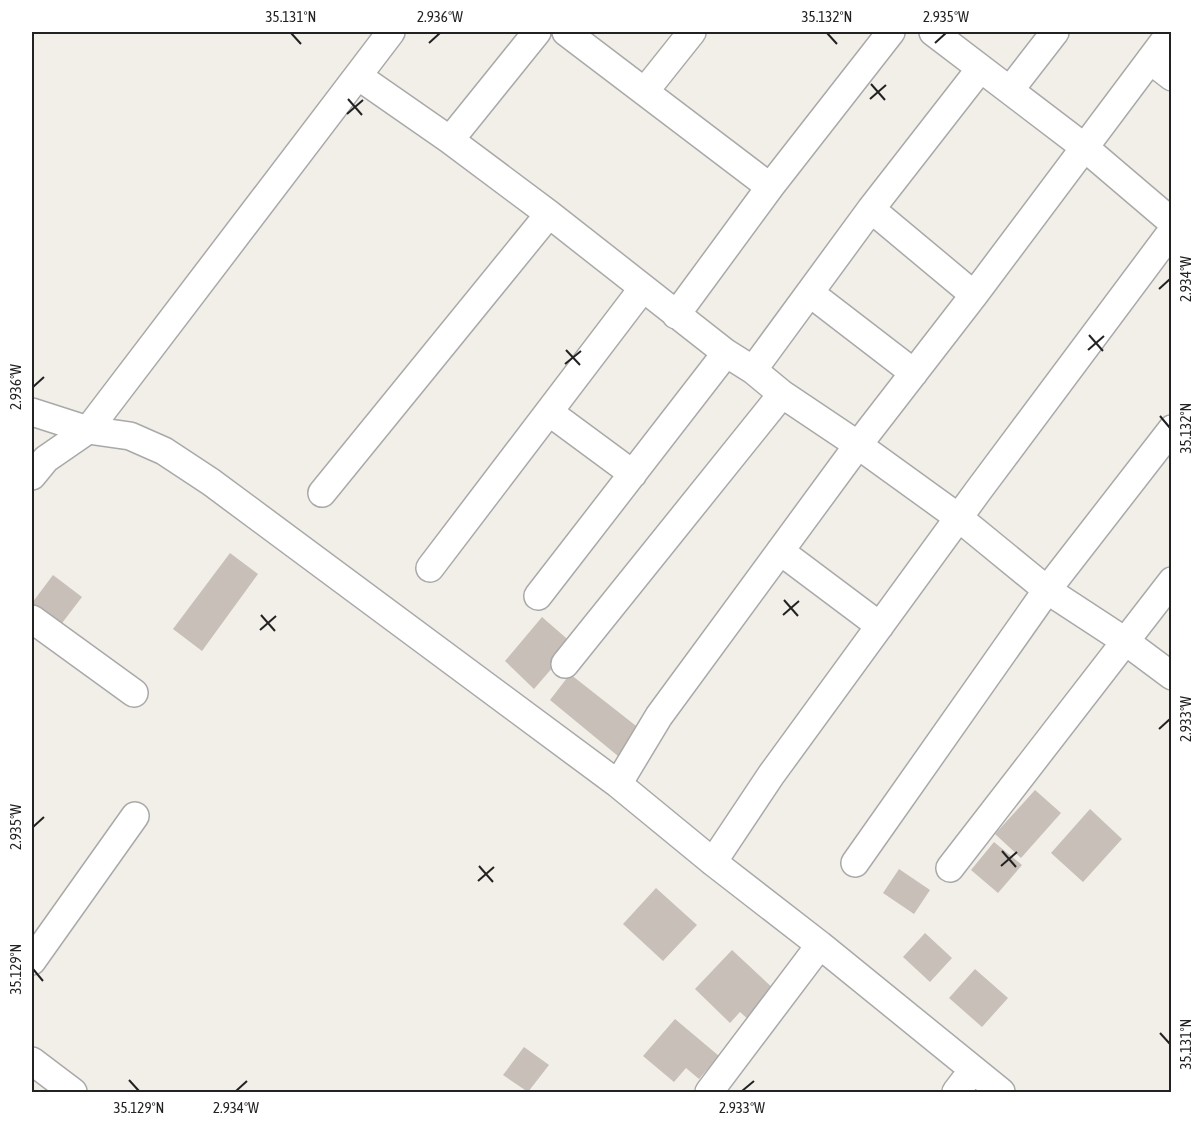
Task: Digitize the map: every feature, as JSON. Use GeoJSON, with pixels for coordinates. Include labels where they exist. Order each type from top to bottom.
{"type":"FeatureCollection","features":[{"type":"Feature","properties":{"kind":"street"},"geometry":{"type":"LineString","coordinates":[[32,476],[46,459],[88,430],[391,32]]}},
{"type":"Feature","properties":{"kind":"street"},"geometry":{"type":"LineString","coordinates":[[450,140],[537,32]]}},
{"type":"Feature","properties":{"kind":"street"},"geometry":{"type":"LineString","coordinates":[[566,32],[770,187]]}},
{"type":"Feature","properties":{"kind":"street"},"geometry":{"type":"LineString","coordinates":[[645,91],[692,32]]}},
{"type":"Feature","properties":{"kind":"street"},"geometry":{"type":"LineString","coordinates":[[676,315],[770,187],[891,32]]}},
{"type":"Feature","properties":{"kind":"street"},"geometry":{"type":"LineString","coordinates":[[933,32],[1084,147],[1172,222]]}},
{"type":"Feature","properties":{"kind":"street"},"geometry":{"type":"LineString","coordinates":[[1011,90],[1055,32]]}},
{"type":"Feature","properties":{"kind":"street"},"geometry":{"type":"LineString","coordinates":[[618,784],[659,716],[780,551],[1171,32]]}},
{"type":"Feature","properties":{"kind":"street"},"geometry":{"type":"LineString","coordinates":[[1150,60],[1172,77]]}},
{"type":"Feature","properties":{"kind":"street"},"geometry":{"type":"LineString","coordinates":[[753,370],[871,209],[980,69]]}},
{"type":"Feature","properties":{"kind":"street"},"geometry":{"type":"LineString","coordinates":[[358,76],[450,140],[549,214],[726,353],[959,518],[1047,590],[1125,641],[1172,676]]}},
{"type":"Feature","properties":{"kind":"street"},"geometry":{"type":"LineString","coordinates":[[871,209],[974,295]]}},
{"type":"Feature","properties":{"kind":"street"},"geometry":{"type":"LineString","coordinates":[[322,493],[549,214]]}},
{"type":"Feature","properties":{"kind":"street"},"geometry":{"type":"LineString","coordinates":[[713,862],[771,775],[1172,231]]}},
{"type":"Feature","properties":{"kind":"street"},"geometry":{"type":"LineString","coordinates":[[430,568],[643,288]]}},
{"type":"Feature","properties":{"kind":"street"},"geometry":{"type":"LineString","coordinates":[[810,293],[914,373]]}},
{"type":"Feature","properties":{"kind":"street"},"geometry":{"type":"LineString","coordinates":[[538,596],[726,353]]}},
{"type":"Feature","properties":{"kind":"street"},"geometry":{"type":"LineString","coordinates":[[566,664],[782,394]]}},
{"type":"Feature","properties":{"kind":"street"},"geometry":{"type":"LineString","coordinates":[[32,412],[88,430],[130,436],[164,451],[211,482],[618,784],[1000,1092]]}},
{"type":"Feature","properties":{"kind":"street"},"geometry":{"type":"LineString","coordinates":[[549,412],[633,474]]}},
{"type":"Feature","properties":{"kind":"street"},"geometry":{"type":"LineString","coordinates":[[855,863],[1047,590],[1172,429]]}},
{"type":"Feature","properties":{"kind":"street"},"geometry":{"type":"LineString","coordinates":[[780,551],[880,626]]}},
{"type":"Feature","properties":{"kind":"street"},"geometry":{"type":"LineString","coordinates":[[950,868],[1172,581]]}},
{"type":"Feature","properties":{"kind":"street"},"geometry":{"type":"LineString","coordinates":[[32,619],[134,693]]}},
{"type":"Feature","properties":{"kind":"street"},"geometry":{"type":"LineString","coordinates":[[32,962],[135,816]]}},
{"type":"Feature","properties":{"kind":"street"},"geometry":{"type":"LineString","coordinates":[[709,1092],[820,945]]}},
{"type":"Feature","properties":{"kind":"street"},"geometry":{"type":"LineString","coordinates":[[32,1061],[73,1092]]}},
{"type":"Feature","properties":{"kind":"street"},"geometry":{"type":"LineString","coordinates":[[956,1092],[972,1071]]}},
{"type":"Feature","properties":{"kind":"building"},"geometry":{"type":"Polygon","coordinates":[[[230,553],[258,574],[202,651],[173,629],[230,553]]]}},
{"type":"Feature","properties":{"kind":"building"},"geometry":{"type":"Polygon","coordinates":[[[53,575],[82,597],[56,631],[32,612],[32,603],[53,575]]]}},
{"type":"Feature","properties":{"kind":"building"},"geometry":{"type":"Polygon","coordinates":[[[542,617],[573,644],[534,689],[505,661],[542,617]]]}},
{"type":"Feature","properties":{"kind":"building"},"geometry":{"type":"Polygon","coordinates":[[[570,674],[640,729],[618,756],[550,700],[570,674]]]}},
{"type":"Feature","properties":{"kind":"building"},"geometry":{"type":"Polygon","coordinates":[[[1035,790],[1061,813],[1021,858],[995,834],[1035,790]]]}},
{"type":"Feature","properties":{"kind":"building"},"geometry":{"type":"Polygon","coordinates":[[[1090,809],[1122,839],[1083,882],[1051,853],[1090,809]]]}},
{"type":"Feature","properties":{"kind":"building"},"geometry":{"type":"Polygon","coordinates":[[[994,842],[1022,865],[998,893],[971,870],[994,842]]]}},
{"type":"Feature","properties":{"kind":"building"},"geometry":{"type":"Polygon","coordinates":[[[899,869],[930,890],[914,914],[883,893],[899,869]]]}},
{"type":"Feature","properties":{"kind":"building"},"geometry":{"type":"Polygon","coordinates":[[[656,888],[697,925],[663,961],[623,924],[656,888]]]}},
{"type":"Feature","properties":{"kind":"building"},"geometry":{"type":"Polygon","coordinates":[[[925,933],[952,958],[930,982],[903,957],[925,933]]]}},
{"type":"Feature","properties":{"kind":"building"},"geometry":{"type":"Polygon","coordinates":[[[732,950],[776,991],[749,1020],[740,1012],[730,1023],[695,989],[732,950]]]}},
{"type":"Feature","properties":{"kind":"building"},"geometry":{"type":"Polygon","coordinates":[[[975,969],[1008,998],[982,1027],[949,998],[975,969]]]}},
{"type":"Feature","properties":{"kind":"building"},"geometry":{"type":"Polygon","coordinates":[[[675,1019],[719,1056],[699,1079],[686,1068],[674,1082],[643,1056],[675,1019]]]}},
{"type":"Feature","properties":{"kind":"building"},"geometry":{"type":"Polygon","coordinates":[[[524,1047],[549,1065],[528,1092],[503,1075],[524,1047]]]}}]}
